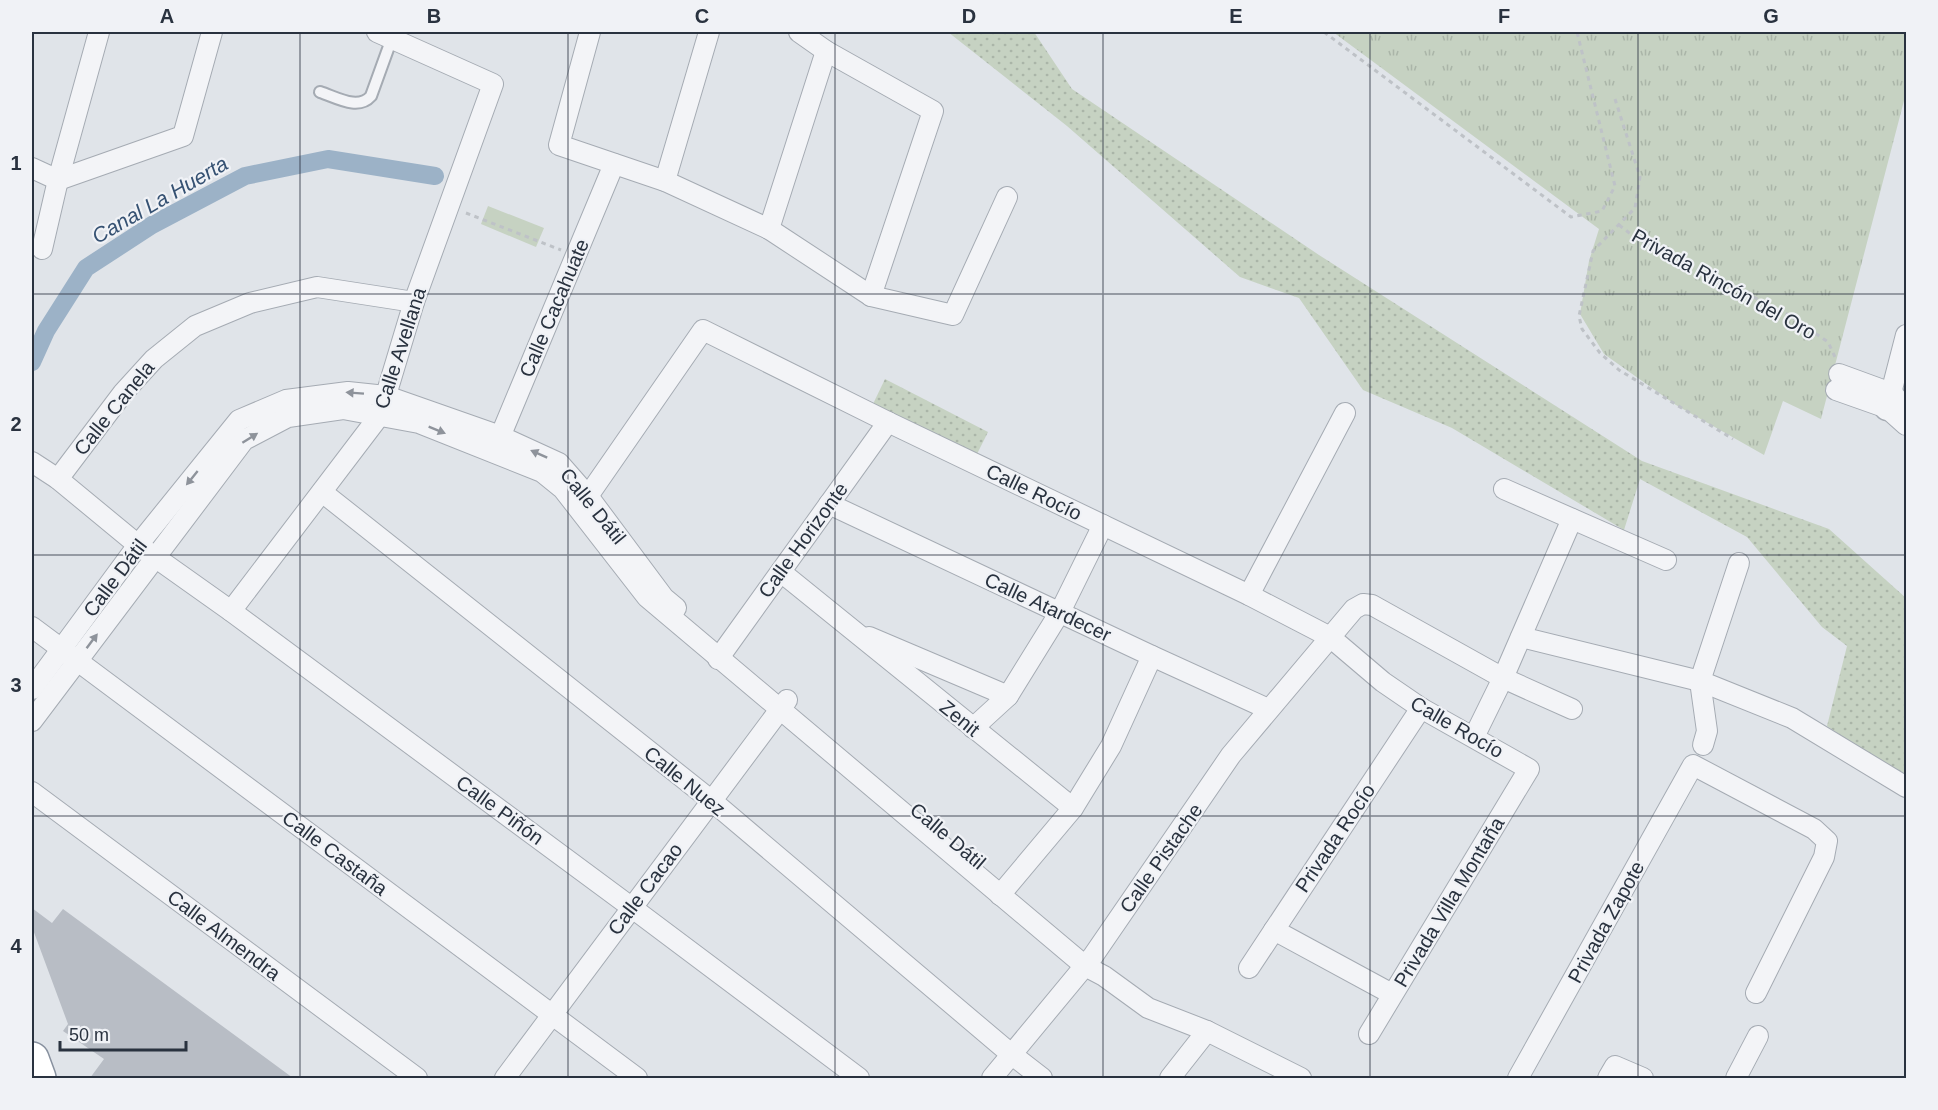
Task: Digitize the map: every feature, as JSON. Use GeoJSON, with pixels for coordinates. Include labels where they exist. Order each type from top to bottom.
{"type":"FeatureCollection","features":[{"type":"Feature","properties":{"kind":"highway"},"geometry":{"type":"LineString","coordinates":[[32,1059],[39,1078]]}},
{"type":"Feature","properties":{"kind":"street"},"geometry":{"type":"LineString","coordinates":[[42,249],[58,180],[99,32]]}},
{"type":"Feature","properties":{"kind":"street"},"geometry":{"type":"LineString","coordinates":[[32,168],[58,180],[183,136],[212,32]]}},
{"type":"Feature","properties":{"kind":"street"},"geometry":{"type":"LineString","coordinates":[[590,32],[559,145],[665,181],[769,229],[871,296],[953,315],[1007,197]]}},
{"type":"Feature","properties":{"kind":"street"},"geometry":{"type":"LineString","coordinates":[[665,181],[709,32]]}},
{"type":"Feature","properties":{"kind":"street"},"geometry":{"type":"LineString","coordinates":[[799,32],[826,51],[933,111],[871,296]]}},
{"type":"Feature","properties":{"kind":"street","name":"Calle Avellana"},"geometry":{"type":"LineString","coordinates":[[231,611],[380,415],[414,302],[493,84],[384,35]]}},
{"type":"Feature","properties":{"kind":"street"},"geometry":{"type":"LineString","coordinates":[[769,229],[826,51]]}},
{"type":"Feature","properties":{"kind":"street","name":"Calle Cacahuate"},"geometry":{"type":"LineString","coordinates":[[497,445],[614,164]]}},
{"type":"Feature","properties":{"kind":"street","name":"Calle Canela"},"geometry":{"type":"LineString","coordinates":[[58,479],[123,393],[154,359],[195,326],[250,303],[317,287],[414,302]]}},
{"type":"Feature","properties":{"kind":"street","name":"Calle Rocío"},"geometry":{"type":"LineString","coordinates":[[588,496],[703,330],[888,422],[1249,595],[1330,637],[1383,682],[1421,708],[1529,769]]}},
{"type":"Feature","properties":{"kind":"street"},"geometry":{"type":"LineString","coordinates":[[1906,335],[1895,402],[1906,425]]}},
{"type":"Feature","properties":{"kind":"street"},"geometry":{"type":"LineString","coordinates":[[1840,380],[1895,402]]}},
{"type":"Feature","properties":{"kind":"street","name":"Calle Dátil"},"geometry":{"type":"LineString","coordinates":[[32,721],[69,656],[239,420],[286,400],[348,392],[386,396],[497,445],[542,472],[563,489],[647,597],[784,705],[1104,976],[1148,1008],[1207,1031],[1301,1078]]}},
{"type":"Feature","properties":{"kind":"street","name":"Calle Dátil"},"geometry":{"type":"LineString","coordinates":[[146,551],[244,441],[288,417],[343,409],[380,415],[419,423],[559,463],[588,496],[664,598],[722,654]]}},
{"type":"Feature","properties":{"kind":"street"},"geometry":{"type":"LineString","coordinates":[[1249,595],[1346,413]]}},
{"type":"Feature","properties":{"kind":"street","name":"Calle Horizonte"},"geometry":{"type":"LineString","coordinates":[[722,654],[888,422]]}},
{"type":"Feature","properties":{"kind":"street"},"geometry":{"type":"LineString","coordinates":[[32,462],[58,479],[146,551]]}},
{"type":"Feature","properties":{"kind":"street"},"geometry":{"type":"LineString","coordinates":[[1504,489],[1666,560]]}},
{"type":"Feature","properties":{"kind":"street","name":"Calle Nuez"},"geometry":{"type":"LineString","coordinates":[[322,492],[711,801],[1042,1078]]}},
{"type":"Feature","properties":{"kind":"street","name":"Calle Atardecer"},"geometry":{"type":"LineString","coordinates":[[829,504],[1268,709]]}},
{"type":"Feature","properties":{"kind":"street"},"geometry":{"type":"LineString","coordinates":[[1474,737],[1521,638],[1572,519]]}},
{"type":"Feature","properties":{"kind":"street"},"geometry":{"type":"LineString","coordinates":[[973,728],[1008,696],[1060,612],[1103,525]]}},
{"type":"Feature","properties":{"kind":"street","name":"Calle Piñón"},"geometry":{"type":"LineString","coordinates":[[146,551],[231,611],[860,1078]]}},
{"type":"Feature","properties":{"kind":"street"},"geometry":{"type":"LineString","coordinates":[[1703,745],[1707,731],[1700,681],[1739,563]]}},
{"type":"Feature","properties":{"kind":"street","name":"Zenit"},"geometry":{"type":"LineString","coordinates":[[781,572],[1073,808]]}},
{"type":"Feature","properties":{"kind":"street","name":"Calle Pistache"},"geometry":{"type":"LineString","coordinates":[[992,1078],[1089,961],[1231,755],[1354,609],[1363,604],[1372,604],[1503,678],[1572,709]]}},
{"type":"Feature","properties":{"kind":"street","name":"Calle Castaña"},"geometry":{"type":"LineString","coordinates":[[32,627],[637,1078]]}},
{"type":"Feature","properties":{"kind":"street","name":"Zenit"},"geometry":{"type":"LineString","coordinates":[[847,627],[1008,696]]}},
{"type":"Feature","properties":{"kind":"street"},"geometry":{"type":"LineString","coordinates":[[1521,638],[1700,681],[1792,718],[1906,787]]}},
{"type":"Feature","properties":{"kind":"street","name":"Calle Dátil"},"geometry":{"type":"LineString","coordinates":[[32,689],[69,656]]}},
{"type":"Feature","properties":{"kind":"street"},"geometry":{"type":"LineString","coordinates":[[1003,890],[1073,808],[1111,746],[1152,656]]}},
{"type":"Feature","properties":{"kind":"street","name":"Calle Cacao"},"geometry":{"type":"LineString","coordinates":[[506,1078],[631,907],[784,705]]}},
{"type":"Feature","properties":{"kind":"street","name":"Privada Rocío"},"geometry":{"type":"LineString","coordinates":[[1250,968],[1421,708]]}},
{"type":"Feature","properties":{"kind":"street","name":"Privada Zapote"},"geometry":{"type":"LineString","coordinates":[[1518,1078],[1694,765],[1814,829],[1827,841],[1824,857],[1756,993]]}},
{"type":"Feature","properties":{"kind":"street","name":"Privada Villa Montaña"},"geometry":{"type":"LineString","coordinates":[[1369,1034],[1529,769]]}},
{"type":"Feature","properties":{"kind":"street","name":"Calle Almendra"},"geometry":{"type":"LineString","coordinates":[[32,792],[417,1078]]}},
{"type":"Feature","properties":{"kind":"street"},"geometry":{"type":"LineString","coordinates":[[1274,930],[1392,994]]}},
{"type":"Feature","properties":{"kind":"street"},"geometry":{"type":"LineString","coordinates":[[1170,1078],[1207,1031]]}},
{"type":"Feature","properties":{"kind":"street"},"geometry":{"type":"LineString","coordinates":[[1736,1078],[1758,1036]]}},
{"type":"Feature","properties":{"kind":"street"},"geometry":{"type":"LineString","coordinates":[[1611,1072],[1642,1078]]}},
{"type":"Feature","properties":{"kind":"lane"},"geometry":{"type":"LineString","coordinates":[[320,92],[357,104],[365,102],[371,96],[384,35]]}},
{"type":"Feature","properties":{"kind":"path"},"geometry":{"type":"LineString","coordinates":[[1324,32],[1571,217],[1602,211],[1615,186],[1577,32]]}},
{"type":"Feature","properties":{"kind":"path"},"geometry":{"type":"LineString","coordinates":[[1615,99],[1640,177],[1635,208],[1593,252],[1579,316],[1582,329],[1600,353],[1619,370],[1733,439]]}},
{"type":"Feature","properties":{"kind":"path"},"geometry":{"type":"LineString","coordinates":[[449,206],[576,256]]}},
{"type":"Feature","properties":{"kind":"path","name":"Privada Rincón del Oro"},"geometry":{"type":"LineString","coordinates":[[1619,225],[1636,238],[1787,314],[1828,342],[1840,380]]}},
{"type":"Feature","properties":{"kind":"green space"},"geometry":{"type":"Polygon","coordinates":[[[948,32],[1034,32],[1072,89],[1319,255],[1642,461],[1829,529],[1906,598],[1906,780],[1827,726],[1847,646],[1822,627],[1747,537],[1640,479],[1624,530],[1452,428],[1363,390],[1299,298],[1240,277],[1067,126],[948,32]]]}},
{"type":"Feature","properties":{"kind":"green space"},"geometry":{"type":"Polygon","coordinates":[[[1333,32],[1906,32],[1906,93],[1821,419],[1783,401],[1764,455],[1676,405],[1604,354],[1580,314],[1589,261],[1599,229],[1333,32]]]}},
{"type":"Feature","properties":{"kind":"green space"},"geometry":{"type":"Polygon","coordinates":[[[488,206],[544,228],[536,247],[481,224],[488,206]]]}},
{"type":"Feature","properties":{"kind":"green space"},"geometry":{"type":"Polygon","coordinates":[[[885,379],[988,432],[976,456],[873,404],[885,379]]]}},
{"type":"Feature","properties":{"kind":"building"},"geometry":{"type":"Polygon","coordinates":[[[32,908],[52,923],[63,909],[293,1078],[90,1078],[104,1059],[63,1031],[68,1024],[32,927],[32,908]]]}},
{"type":"Feature","properties":{"kind":"waterway","name":"Canal La Huerta"},"geometry":{"type":"LineString","coordinates":[[32,362],[46,331],[86,268],[152,225],[245,176],[328,159],[435,176]]}}]}
